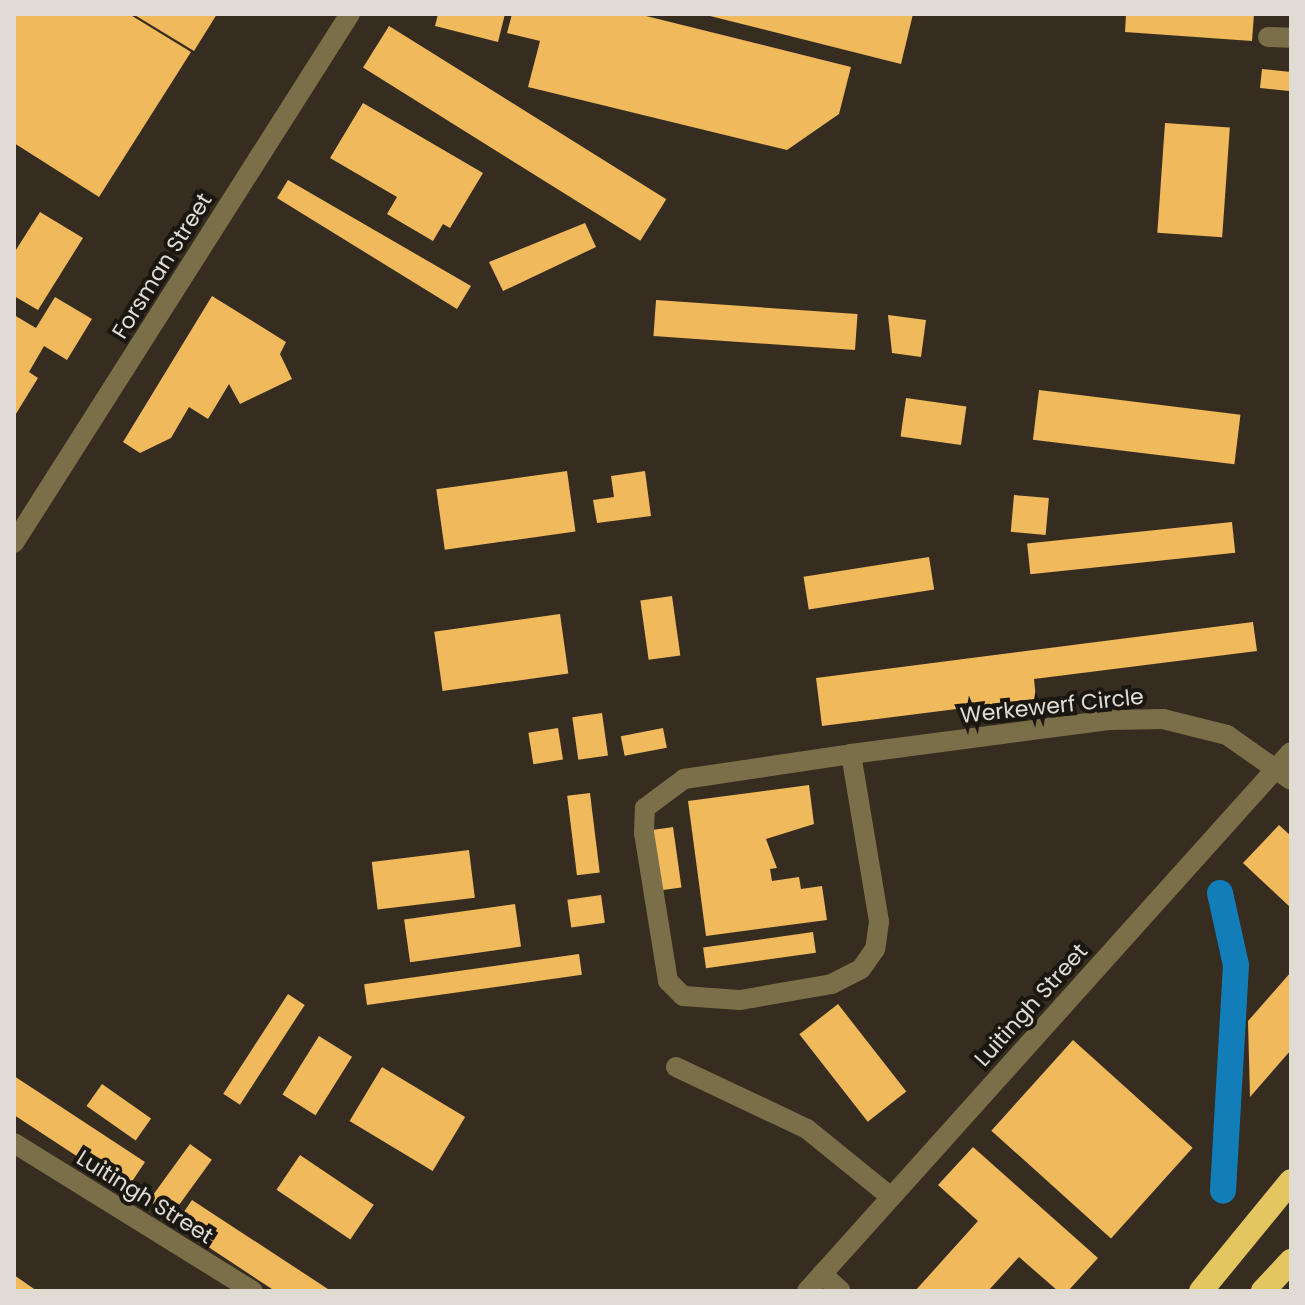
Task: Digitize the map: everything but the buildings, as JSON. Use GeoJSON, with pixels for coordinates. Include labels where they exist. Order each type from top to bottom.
{"type":"FeatureCollection","features":[{"type":"Feature","properties":{"kind":"highway"},"geometry":{"type":"LineString","coordinates":[[1201,1291],[1291,1181]]}},
{"type":"Feature","properties":{"kind":"highway"},"geometry":{"type":"LineString","coordinates":[[1263,1291],[1291,1261]]}},
{"type":"Feature","properties":{"kind":"street","name":"Forsman Street"},"geometry":{"type":"LineString","coordinates":[[14,543],[350,14]]}},
{"type":"Feature","properties":{"kind":"street"},"geometry":{"type":"LineString","coordinates":[[1268,37],[1291,38]]}},
{"type":"Feature","properties":{"kind":"street","name":"Werkewerf Circle"},"geometry":{"type":"LineString","coordinates":[[851,754],[876,894],[875,949],[861,969],[832,984],[740,1000],[683,996],[668,981],[662,953],[645,808],[684,779],[851,754],[1163,719],[1227,735],[1284,774]]}},
{"type":"Feature","properties":{"kind":"street","name":"Luitingh Street"},"geometry":{"type":"LineString","coordinates":[[807,1291],[1284,774],[1291,752]]}},
{"type":"Feature","properties":{"kind":"street"},"geometry":{"type":"LineString","coordinates":[[676,1067],[807,1129],[891,1197]]}},
{"type":"Feature","properties":{"kind":"street","name":"Luitingh Street"},"geometry":{"type":"LineString","coordinates":[[14,1143],[252,1291]]}},
{"type":"Feature","properties":{"kind":"street"},"geometry":{"type":"LineString","coordinates":[[822,1274],[841,1291]]}},
{"type":"Feature","properties":{"kind":"waterway"},"geometry":{"type":"LineString","coordinates":[[1220,893],[1236,965],[1223,1191]]}}]}
